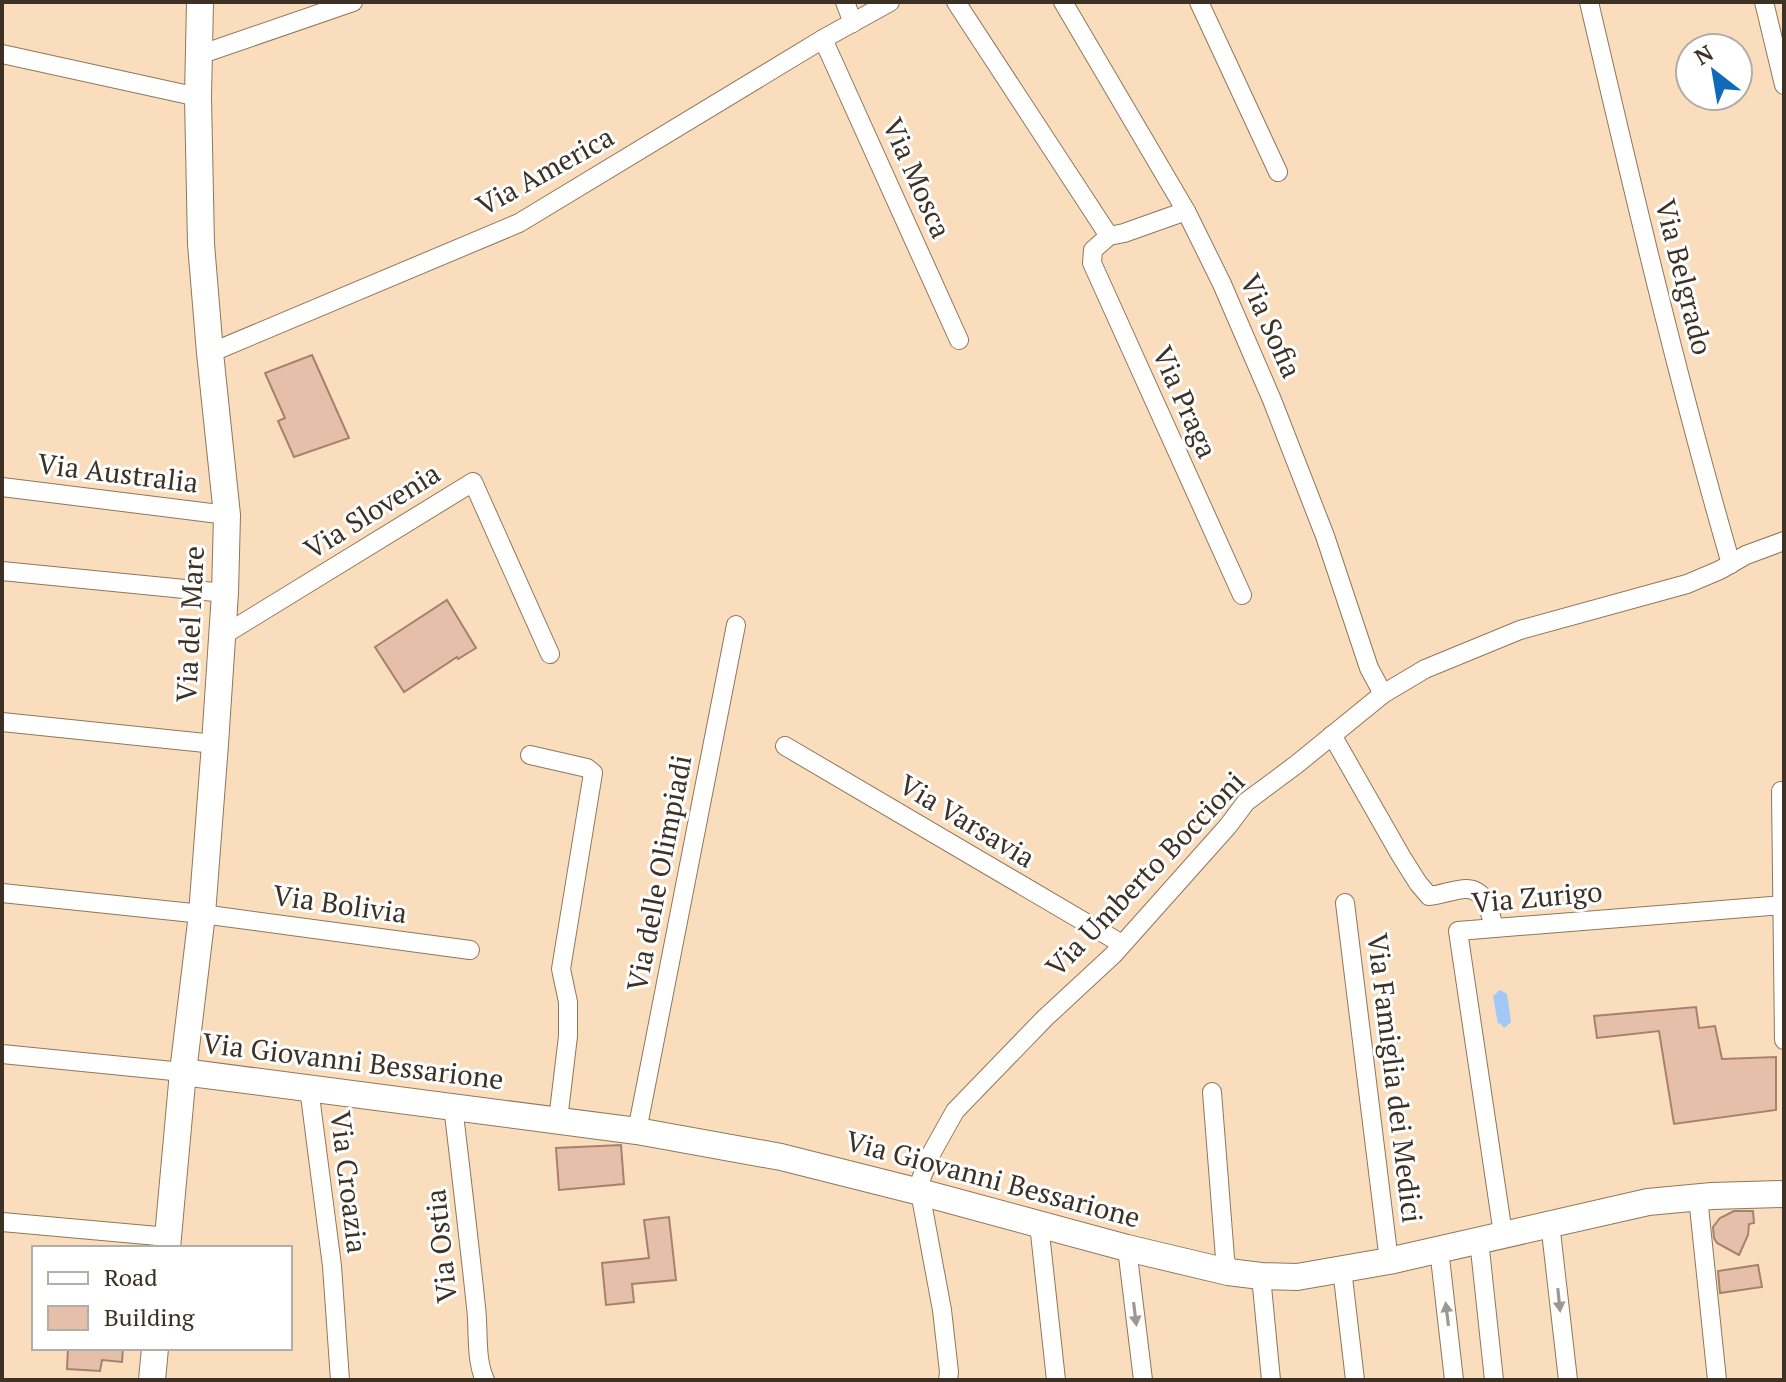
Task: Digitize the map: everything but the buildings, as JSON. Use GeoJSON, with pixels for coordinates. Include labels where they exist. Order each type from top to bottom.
{"type":"FeatureCollection","features":[{"type":"Feature","properties":{"kind":"street","name":"Via del Mare"},"geometry":{"type":"LineString","coordinates":[[168,1242],[183,1072],[202,914],[225,593],[227,515],[201,244],[200,2]]}},
{"type":"Feature","properties":{"kind":"street"},"geometry":{"type":"LineString","coordinates":[[199,55],[353,2]]}},
{"type":"Feature","properties":{"kind":"street"},"geometry":{"type":"LineString","coordinates":[[845,2],[853,23]]}},
{"type":"Feature","properties":{"kind":"street","name":"Via America"},"geometry":{"type":"LineString","coordinates":[[210,353],[519,223],[823,39],[890,2]]}},
{"type":"Feature","properties":{"kind":"street"},"geometry":{"type":"LineString","coordinates":[[956,2],[1109,236],[1186,211]]}},
{"type":"Feature","properties":{"kind":"street","name":"Via Sofia"},"geometry":{"type":"LineString","coordinates":[[1063,2],[1186,211],[1222,284],[1272,400],[1325,536],[1369,668],[1383,694]]}},
{"type":"Feature","properties":{"kind":"street"},"geometry":{"type":"LineString","coordinates":[[1199,2],[1278,172]]}},
{"type":"Feature","properties":{"kind":"street","name":"Via Belgrado"},"geometry":{"type":"LineString","coordinates":[[1589,2],[1695,440],[1731,564]]}},
{"type":"Feature","properties":{"kind":"street"},"geometry":{"type":"LineString","coordinates":[[1764,2],[1784,85]]}},
{"type":"Feature","properties":{"kind":"street","name":"Via Mosca"},"geometry":{"type":"LineString","coordinates":[[823,39],[959,340]]}},
{"type":"Feature","properties":{"kind":"street"},"geometry":{"type":"LineString","coordinates":[[2,54],[198,97]]}},
{"type":"Feature","properties":{"kind":"street","name":"Via Praga"},"geometry":{"type":"LineString","coordinates":[[1109,236],[1093,250],[1092,263],[1242,595]]}},
{"type":"Feature","properties":{"kind":"street","name":"Via Slovenia"},"geometry":{"type":"LineString","coordinates":[[222,636],[473,482],[550,654]]}},
{"type":"Feature","properties":{"kind":"street","name":"Via Australia"},"geometry":{"type":"LineString","coordinates":[[2,487],[227,515]]}},
{"type":"Feature","properties":{"kind":"street","name":"Via Umberto Boccioni"},"geometry":{"type":"LineString","coordinates":[[920,1192],[921,1179],[931,1154],[955,1111],[1122,944],[1246,802],[1383,694],[1425,669],[1520,630],[1687,584],[1746,555],[1784,541]]}},
{"type":"Feature","properties":{"kind":"street"},"geometry":{"type":"LineString","coordinates":[[2,571],[225,593]]}},
{"type":"Feature","properties":{"kind":"street","name":"Via delle Olimpiadi"},"geometry":{"type":"LineString","coordinates":[[637,1131],[736,625]]}},
{"type":"Feature","properties":{"kind":"street"},"geometry":{"type":"LineString","coordinates":[[2,722],[215,744]]}},
{"type":"Feature","properties":{"kind":"street"},"geometry":{"type":"LineString","coordinates":[[1332,735],[1418,883],[1429,896],[1468,889],[1480,894],[1489,906],[1494,928]]}},
{"type":"Feature","properties":{"kind":"street","name":"Via Varsavia"},"geometry":{"type":"LineString","coordinates":[[785,746],[1122,944]]}},
{"type":"Feature","properties":{"kind":"street"},"geometry":{"type":"LineString","coordinates":[[530,755],[587,768],[593,773],[561,969],[568,1002],[568,1036],[558,1120]]}},
{"type":"Feature","properties":{"kind":"street"},"geometry":{"type":"LineString","coordinates":[[1781,791],[1784,1040]]}},
{"type":"Feature","properties":{"kind":"street","name":"Via Bolivia"},"geometry":{"type":"LineString","coordinates":[[2,893],[202,914],[470,950]]}},
{"type":"Feature","properties":{"kind":"street","name":"Via Famiglia dei Medici"},"geometry":{"type":"LineString","coordinates":[[1345,903],[1389,1261]]}},
{"type":"Feature","properties":{"kind":"street","name":"Via Zurigo"},"geometry":{"type":"LineString","coordinates":[[1491,1237],[1458,931],[1782,905]]}},
{"type":"Feature","properties":{"kind":"street"},"geometry":{"type":"LineString","coordinates":[[2,1054],[183,1072]]}},
{"type":"Feature","properties":{"kind":"street","name":"Via Giovanni Bessarione"},"geometry":{"type":"LineString","coordinates":[[183,1072],[637,1131],[781,1157],[1127,1248],[1228,1272],[1261,1276],[1297,1277],[1389,1261],[1648,1202],[1784,1194]]}},
{"type":"Feature","properties":{"kind":"street","name":"Via Croazia"},"geometry":{"type":"LineString","coordinates":[[309,1088],[332,1266],[340,1380]]}},
{"type":"Feature","properties":{"kind":"street"},"geometry":{"type":"LineString","coordinates":[[1212,1092],[1228,1272]]}},
{"type":"Feature","properties":{"kind":"street","name":"Via Ostia"},"geometry":{"type":"LineString","coordinates":[[453,1106],[477,1316],[480,1371],[485,1380]]}},
{"type":"Feature","properties":{"kind":"street"},"geometry":{"type":"LineString","coordinates":[[920,1192],[942,1310],[948,1380]]}},
{"type":"Feature","properties":{"kind":"street"},"geometry":{"type":"LineString","coordinates":[[1698,1197],[1717,1380]]}},
{"type":"Feature","properties":{"kind":"street"},"geometry":{"type":"LineString","coordinates":[[2,1222],[168,1242]]}},
{"type":"Feature","properties":{"kind":"street"},"geometry":{"type":"LineString","coordinates":[[1550,1223],[1568,1380]]}},
{"type":"Feature","properties":{"kind":"street"},"geometry":{"type":"LineString","coordinates":[[1039,1224],[1056,1380]]}},
{"type":"Feature","properties":{"kind":"street"},"geometry":{"type":"LineString","coordinates":[[1491,1237],[1494,1380]]}},
{"type":"Feature","properties":{"kind":"street"},"geometry":{"type":"LineString","coordinates":[[1127,1248],[1143,1380]]}},
{"type":"Feature","properties":{"kind":"street"},"geometry":{"type":"LineString","coordinates":[[1439,1249],[1454,1380]]}},
{"type":"Feature","properties":{"kind":"street"},"geometry":{"type":"LineString","coordinates":[[1342,1269],[1355,1380]]}},
{"type":"Feature","properties":{"kind":"street"},"geometry":{"type":"LineString","coordinates":[[1261,1276],[1271,1380]]}},
{"type":"Feature","properties":{"kind":"street"},"geometry":{"type":"LineString","coordinates":[[152,1380],[155,1350]]}},
{"type":"Feature","properties":{"kind":"water"},"geometry":{"type":"Polygon","coordinates":[[[1500,990],[1507,994],[1511,1022],[1504,1028],[1498,1024],[1493,996],[1500,990]]]}}]}
